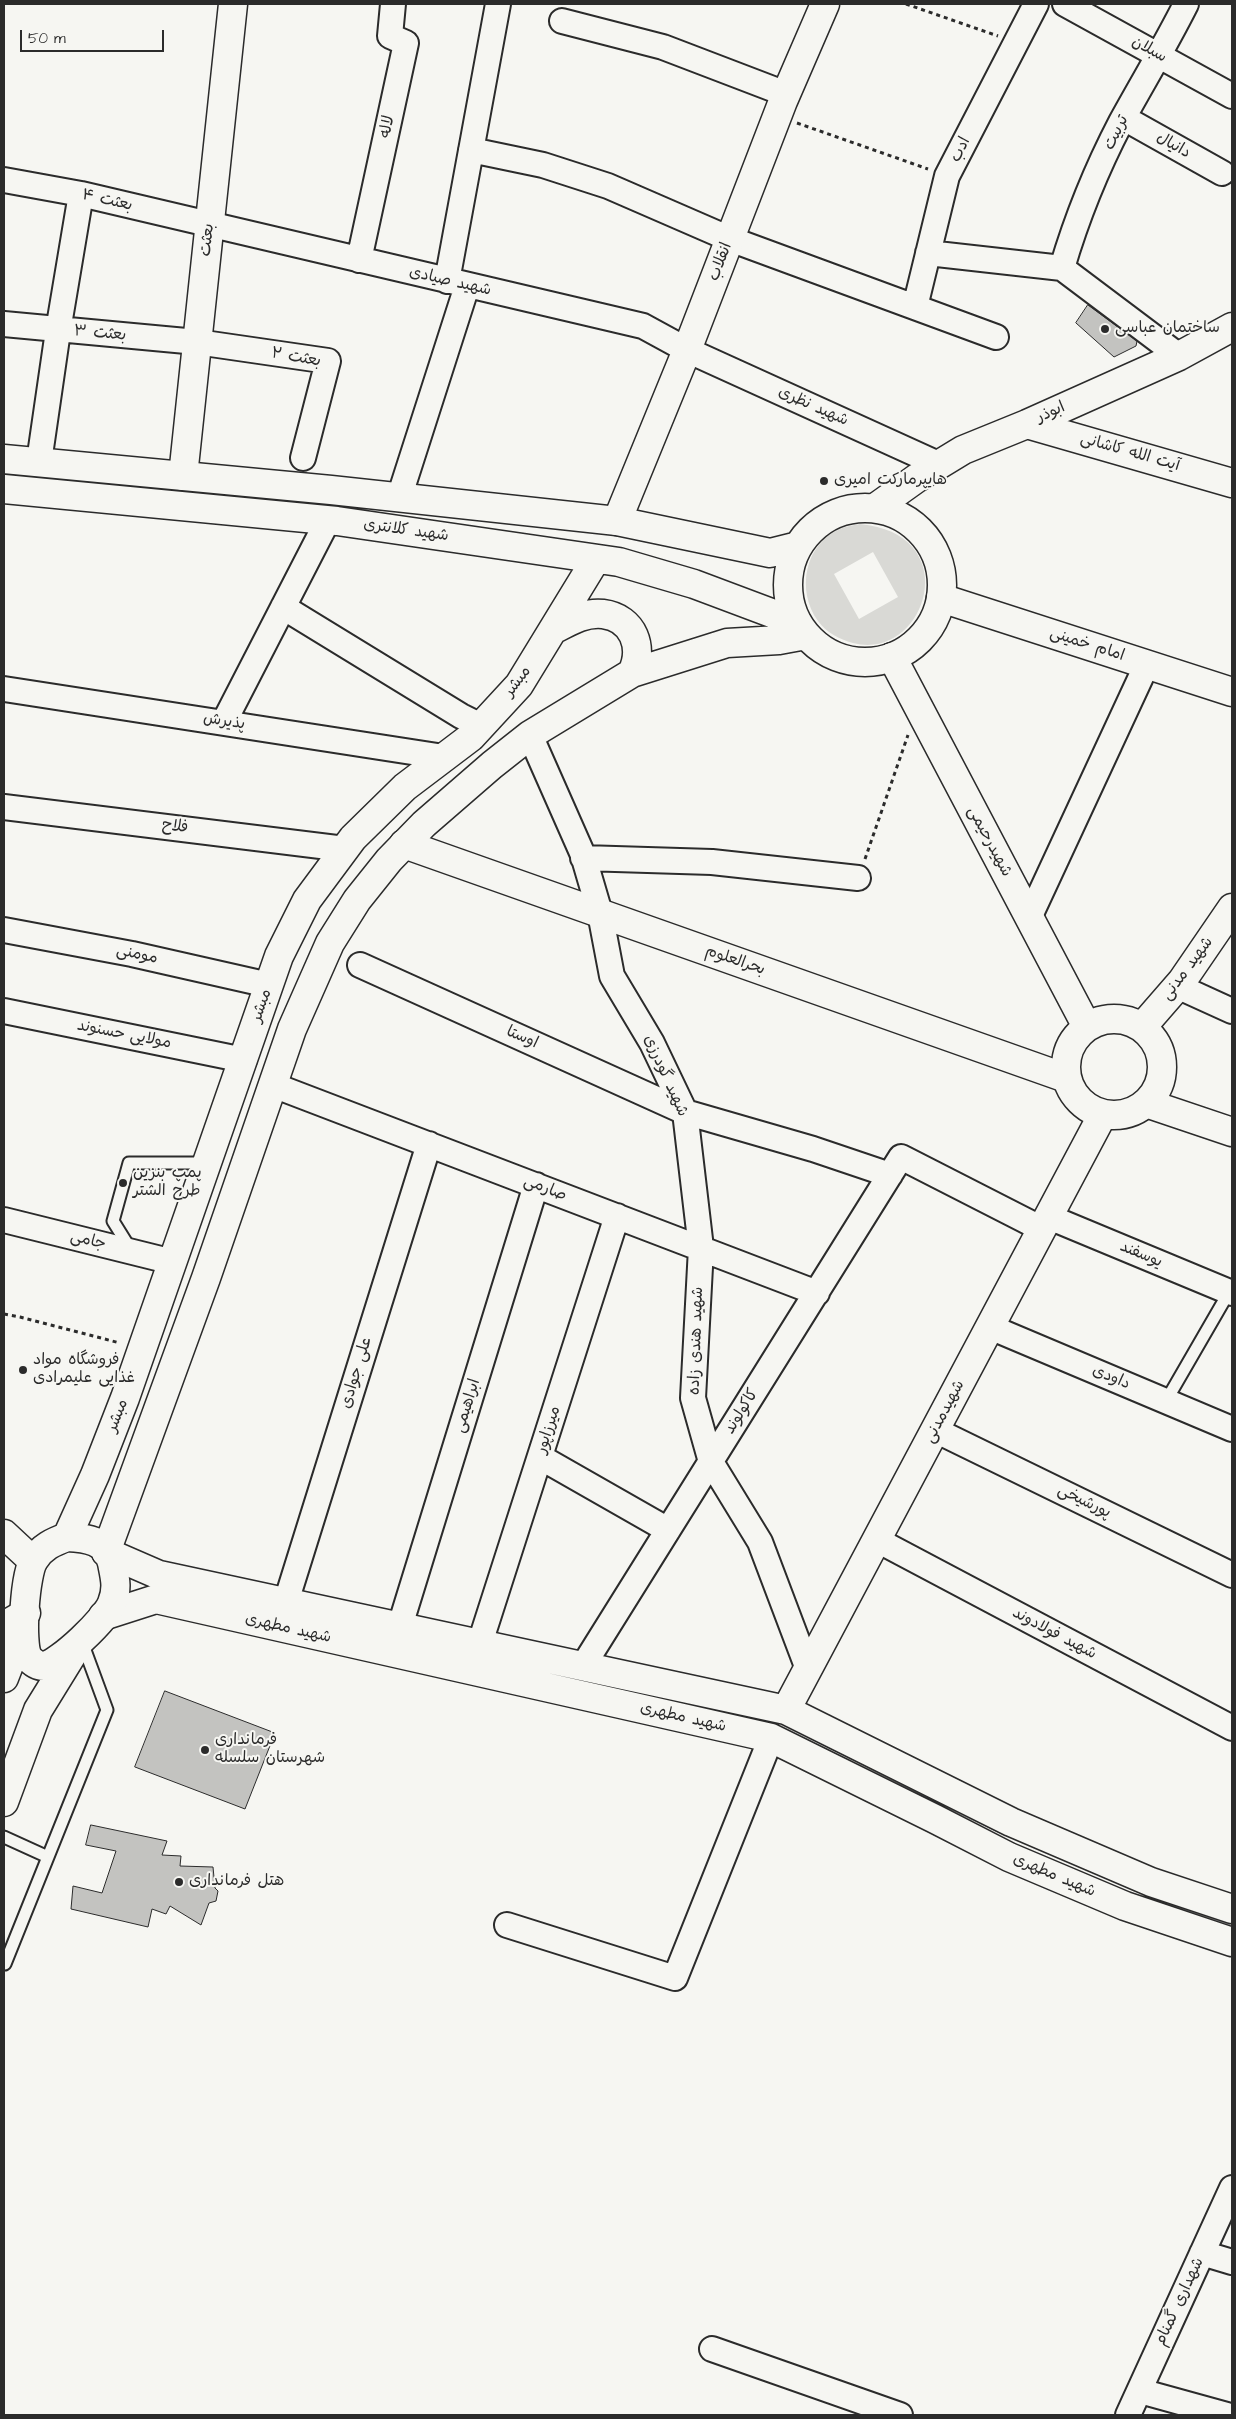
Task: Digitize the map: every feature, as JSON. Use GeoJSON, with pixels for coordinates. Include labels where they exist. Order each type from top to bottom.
{"type":"FeatureCollection","features":[{"type":"Feature","properties":{"kind":"main road","name":"بعثت"},"geometry":{"type":"LineString","coordinates":[[182,476],[233,4]]}},
{"type":"Feature","properties":{"kind":"main road","name":"انقلاب"},"geometry":{"type":"LineString","coordinates":[[617,521],[687,350],[782,105],[825,4]]}},
{"type":"Feature","properties":{"kind":"main road","name":"ابوذر"},"geometry":{"type":"LineString","coordinates":[[875,508],[938,464],[963,450],[1028,424],[1179,356],[1232,327]]}},
{"type":"Feature","properties":{"kind":"main road","name":"آیت الله کاشانی"},"geometry":{"type":"LineString","coordinates":[[1028,424],[1232,483]]}},
{"type":"Feature","properties":{"kind":"main road","name":"شهید کلانتری"},"geometry":{"type":"LineString","coordinates":[[4,459],[617,521],[770,553],[798,546]]}},
{"type":"Feature","properties":{"kind":"main road","name":"شهید کلانتری"},"geometry":{"type":"LineString","coordinates":[[4,489],[328,520],[619,562],[694,584],[802,629]]}},
{"type":"Feature","properties":{"kind":"main road"},"geometry":{"type":"LineString","coordinates":[[875,508],[899,515],[919,530],[934,550],[942,573],[941,598],[932,623],[921,637],[915,644],[892,657],[869,662],[845,659],[824,650],[802,629],[790,605],[787,585],[790,565],[798,546],[812,528],[831,516],[852,509],[875,508]]}},
{"type":"Feature","properties":{"kind":"main road","name":"مبشر"},"geometry":{"type":"LineString","coordinates":[[67,1537],[96,1475],[142,1349],[279,956],[307,900],[346,848],[405,787],[471,737],[519,685],[555,629],[596,559]]}},
{"type":"Feature","properties":{"kind":"main road","name":"امام خمینی"},"geometry":{"type":"LineString","coordinates":[[941,598],[1232,692]]}},
{"type":"Feature","properties":{"kind":"main road"},"geometry":{"type":"LineString","coordinates":[[555,629],[578,617],[603,614],[615,618],[628,627],[638,646],[638,661],[632,673]]}},
{"type":"Feature","properties":{"kind":"main road"},"geometry":{"type":"LineString","coordinates":[[106,1552],[206,1278],[292,1029],[330,943],[357,900],[404,844],[424,824],[530,734],[632,673],[727,643],[779,640],[802,629]]}},
{"type":"Feature","properties":{"kind":"main road","name":"شهیدرحیمی"},"geometry":{"type":"LineString","coordinates":[[892,657],[1086,1027]]}},
{"type":"Feature","properties":{"kind":"main road","name":"بحرالعلوم"},"geometry":{"type":"LineString","coordinates":[[404,844],[1066,1078]]}},
{"type":"Feature","properties":{"kind":"main road","name":"شهید مدنی"},"geometry":{"type":"LineString","coordinates":[[1142,1028],[1177,986],[1232,908]]}},
{"type":"Feature","properties":{"kind":"main road"},"geometry":{"type":"LineString","coordinates":[[1114,1018],[1129,1021],[1142,1028],[1152,1037],[1159,1050],[1162,1064],[1161,1078],[1155,1092],[1146,1103],[1134,1111],[1119,1115],[1103,1114],[1090,1109],[1071,1090],[1066,1078],[1065,1063],[1069,1049],[1076,1036],[1086,1027],[1100,1020],[1114,1018]]}},
{"type":"Feature","properties":{"kind":"main road"},"geometry":{"type":"LineString","coordinates":[[1146,1103],[1232,1132]]}},
{"type":"Feature","properties":{"kind":"main road","name":"شهیدمدنی"},"geometry":{"type":"LineString","coordinates":[[771,1738],[1103,1114]]}},
{"type":"Feature","properties":{"kind":"main road"},"geometry":{"type":"LineString","coordinates":[[4,1534],[33,1561]]}},
{"type":"Feature","properties":{"kind":"main road"},"geometry":{"type":"LineString","coordinates":[[4,1678],[26,1580],[33,1561],[48,1544],[67,1537],[89,1538],[111,1557],[117,1583],[112,1605],[91,1632],[53,1662],[43,1666],[34,1664],[27,1655],[18,1621]]}},
{"type":"Feature","properties":{"kind":"main road","name":"شهید مطهری"},"geometry":{"type":"LineString","coordinates":[[106,1552],[159,1576],[480,1643],[786,1710],[1011,1822],[1151,1882],[1232,1909]]}},
{"type":"Feature","properties":{"kind":"main road","name":"شهید مطهری"},"geometry":{"type":"LineString","coordinates":[[103,1616],[156,1600],[771,1738],[935,1819],[1009,1858],[1125,1906],[1232,1942]]}},
{"type":"Feature","properties":{"kind":"main road"},"geometry":{"type":"LineString","coordinates":[[4,1802],[38,1710],[81,1640]]}},
{"type":"Feature","properties":{"kind":"street","name":"لاله"},"geometry":{"type":"LineString","coordinates":[[358,260],[406,43],[390,36],[393,4]]}},
{"type":"Feature","properties":{"kind":"street"},"geometry":{"type":"LineString","coordinates":[[399,498],[457,284],[471,150],[498,4]]}},
{"type":"Feature","properties":{"kind":"street","name":"ادب"},"geometry":{"type":"LineString","coordinates":[[915,307],[947,176],[1036,4]]}},
{"type":"Feature","properties":{"kind":"street","name":"سبلان"},"geometry":{"type":"LineString","coordinates":[[1065,4],[1232,96]]}},
{"type":"Feature","properties":{"kind":"street","name":"تربیت"},"geometry":{"type":"LineString","coordinates":[[1062,268],[1078,217],[1124,118],[1160,56],[1186,4]]}},
{"type":"Feature","properties":{"kind":"street"},"geometry":{"type":"LineString","coordinates":[[562,21],[663,47],[782,105]]}},
{"type":"Feature","properties":{"kind":"street","name":"دانیال"},"geometry":{"type":"LineString","coordinates":[[1124,118],[1222,173]]}},
{"type":"Feature","properties":{"kind":"street"},"geometry":{"type":"LineString","coordinates":[[471,150],[542,165],[608,186],[730,239],[996,337]]}},
{"type":"Feature","properties":{"kind":"street","name":"بعثت ۴"},"geometry":{"type":"LineString","coordinates":[[4,180],[80,194],[209,225]]}},
{"type":"Feature","properties":{"kind":"street"},"geometry":{"type":"LineString","coordinates":[[39,462],[80,194]]}},
{"type":"Feature","properties":{"kind":"street","name":"شهید صیادی"},"geometry":{"type":"LineString","coordinates":[[209,225],[643,326],[687,350]]}},
{"type":"Feature","properties":{"kind":"street"},"geometry":{"type":"LineString","coordinates":[[928,253],[1062,268],[1179,356]]}},
{"type":"Feature","properties":{"kind":"street","name":"بعثت ۳"},"geometry":{"type":"LineString","coordinates":[[4,324],[58,331],[197,342]]}},
{"type":"Feature","properties":{"kind":"street","name":"بعثت ۲"},"geometry":{"type":"LineString","coordinates":[[197,342],[328,361],[303,458]]}},
{"type":"Feature","properties":{"kind":"street","name":"شهید نظری"},"geometry":{"type":"LineString","coordinates":[[687,350],[938,464]]}},
{"type":"Feature","properties":{"kind":"street"},"geometry":{"type":"LineString","coordinates":[[224,722],[328,520]]}},
{"type":"Feature","properties":{"kind":"street"},"geometry":{"type":"LineString","coordinates":[[283,607],[461,716],[481,726]]}},
{"type":"Feature","properties":{"kind":"street"},"geometry":{"type":"LineString","coordinates":[[1029,918],[1147,664]]}},
{"type":"Feature","properties":{"kind":"street","name":"پذیرش"},"geometry":{"type":"LineString","coordinates":[[4,689],[444,757]]}},
{"type":"Feature","properties":{"kind":"street","name":"شهید گودرزی"},"geometry":{"type":"LineString","coordinates":[[530,734],[583,858],[600,913],[612,976],[652,1044],[685,1112],[701,1248]]}},
{"type":"Feature","properties":{"kind":"street","name":"فلاح"},"geometry":{"type":"LineString","coordinates":[[4,807],[346,848]]}},
{"type":"Feature","properties":{"kind":"street"},"geometry":{"type":"LineString","coordinates":[[583,858],[712,862],[858,878]]}},
{"type":"Feature","properties":{"kind":"street","name":"مومنی"},"geometry":{"type":"LineString","coordinates":[[4,930],[132,954],[269,985]]}},
{"type":"Feature","properties":{"kind":"street","name":"اوستا"},"geometry":{"type":"LineString","coordinates":[[360,965],[685,1112],[813,1149],[896,1166]]}},
{"type":"Feature","properties":{"kind":"street"},"geometry":{"type":"LineString","coordinates":[[1177,986],[1232,1011]]}},
{"type":"Feature","properties":{"kind":"street","name":"مولایی حسنوند"},"geometry":{"type":"LineString","coordinates":[[4,1011],[244,1060]]}},
{"type":"Feature","properties":{"kind":"street","name":"صارمی"},"geometry":{"type":"LineString","coordinates":[[273,1085],[816,1292]]}},
{"type":"Feature","properties":{"kind":"street","name":"علی جوادی"},"geometry":{"type":"LineString","coordinates":[[286,1602],[429,1144]]}},
{"type":"Feature","properties":{"kind":"street","name":"یوسفند"},"geometry":{"type":"LineString","coordinates":[[896,1166],[1230,1293]]}},
{"type":"Feature","properties":{"kind":"street","name":"کاکولوند"},"geometry":{"type":"LineString","coordinates":[[583,1666],[896,1166]]}},
{"type":"Feature","properties":{"kind":"street","name":"ابراهیمی"},"geometry":{"type":"LineString","coordinates":[[400,1626],[536,1185]]}},
{"type":"Feature","properties":{"kind":"street","name":"میرزاپور"},"geometry":{"type":"LineString","coordinates":[[480,1643],[617,1216]]}},
{"type":"Feature","properties":{"kind":"street","name":"جامی"},"geometry":{"type":"LineString","coordinates":[[4,1220],[173,1262]]}},
{"type":"Feature","properties":{"kind":"street","name":"شهید هندی زاده"},"geometry":{"type":"LineString","coordinates":[[701,1248],[693,1398],[710,1462],[760,1542],[808,1669]]}},
{"type":"Feature","properties":{"kind":"street","name":"داودی"},"geometry":{"type":"LineString","coordinates":[[990,1327],[1232,1429]]}},
{"type":"Feature","properties":{"kind":"street","name":"پورشیخی"},"geometry":{"type":"LineString","coordinates":[[935,1430],[1232,1575]]}},
{"type":"Feature","properties":{"kind":"street"},"geometry":{"type":"LineString","coordinates":[[540,1457],[668,1530]]}},
{"type":"Feature","properties":{"kind":"street","name":"شهید فولادوند"},"geometry":{"type":"LineString","coordinates":[[877,1540],[1232,1728]]}},
{"type":"Feature","properties":{"kind":"street"},"geometry":{"type":"LineString","coordinates":[[507,1925],[675,1978],[771,1738]]}},
{"type":"Feature","properties":{"kind":"street","name":"شهداری گمنام"},"geometry":{"type":"LineString","coordinates":[[1128,2415],[1232,2188]]}},
{"type":"Feature","properties":{"kind":"street"},"geometry":{"type":"LineString","coordinates":[[1202,2253],[1232,2262]]}},
{"type":"Feature","properties":{"kind":"street"},"geometry":{"type":"LineString","coordinates":[[712,2349],[900,2415]]}},
{"type":"Feature","properties":{"kind":"street"},"geometry":{"type":"LineString","coordinates":[[1140,2391],[1227,2415]]}},
{"type":"Feature","properties":{"kind":"lane"},"geometry":{"type":"LineString","coordinates":[[132,1252],[113,1221],[129,1162],[207,1164]]}},
{"type":"Feature","properties":{"kind":"lane"},"geometry":{"type":"LineString","coordinates":[[1166,1401],[1230,1293]]}},
{"type":"Feature","properties":{"kind":"lane"},"geometry":{"type":"LineString","coordinates":[[5,1964],[107,1710],[81,1640]]}},
{"type":"Feature","properties":{"kind":"lane"},"geometry":{"type":"LineString","coordinates":[[4,1837],[48,1856]]}},
{"type":"Feature","properties":{"kind":"path"},"geometry":{"type":"LineString","coordinates":[[906,4],[1016,42]]}},
{"type":"Feature","properties":{"kind":"path"},"geometry":{"type":"LineString","coordinates":[[782,105],[947,176]]}},
{"type":"Feature","properties":{"kind":"path"},"geometry":{"type":"LineString","coordinates":[[858,878],[918,706]]}},
{"type":"Feature","properties":{"kind":"path"},"geometry":{"type":"LineString","coordinates":[[4,1314],[20,1316],[142,1349]]}},
{"type":"Feature","properties":{"kind":"shaded area"},"geometry":{"type":"Polygon","coordinates":[[[860,524],[893,533],[914,549],[924,571],[924,594],[916,616],[900,634],[879,644],[853,643],[829,632],[818,621],[811,609],[807,596],[806,582],[808,569],[812,556],[819,545],[829,535],[842,528],[860,524]],[[873,552],[834,574],[859,619],[898,597],[873,552]]]}},
{"type":"Feature","properties":{"kind":"building","name":"ساختمان عباسی"},"geometry":{"type":"Polygon","coordinates":[[[1088,305],[1137,341],[1136,346],[1114,357],[1076,323],[1088,305]]]}},
{"type":"Feature","properties":{"kind":"building","name":"فرمانداری شهرستان سلسله"},"geometry":{"type":"Polygon","coordinates":[[[165,1691],[275,1733],[245,1809],[135,1767],[165,1691]]]}},
{"type":"Feature","properties":{"kind":"building"},"geometry":{"type":"Polygon","coordinates":[[[91,1825],[167,1841],[162,1855],[181,1856],[180,1866],[213,1867],[215,1888],[218,1891],[216,1901],[209,1903],[201,1925],[170,1906],[166,1914],[152,1909],[148,1927],[71,1909],[73,1886],[102,1893],[116,1851],[86,1845],[91,1825]]]}},
{"type":"Feature","properties":{"kind":"place","name":"ساختمان عباسی"},"geometry":{"type":"Point","coordinates":[1105,329]}},
{"type":"Feature","properties":{"kind":"place","name":"هایپرمارکت امیری"},"geometry":{"type":"Point","coordinates":[824,481]}},
{"type":"Feature","properties":{"kind":"place","name":"پمپ بنزین طرح الشتر"},"geometry":{"type":"Point","coordinates":[123,1183]}},
{"type":"Feature","properties":{"kind":"place","name":"فروشگاه مواد غذایی علیمرادی"},"geometry":{"type":"Point","coordinates":[23,1370]}},
{"type":"Feature","properties":{"kind":"place","name":"فرمانداری شهرستان سلسله"},"geometry":{"type":"Point","coordinates":[205,1750]}},
{"type":"Feature","properties":{"kind":"place","name":"هتل فرمانداری"},"geometry":{"type":"Point","coordinates":[179,1882]}}]}
